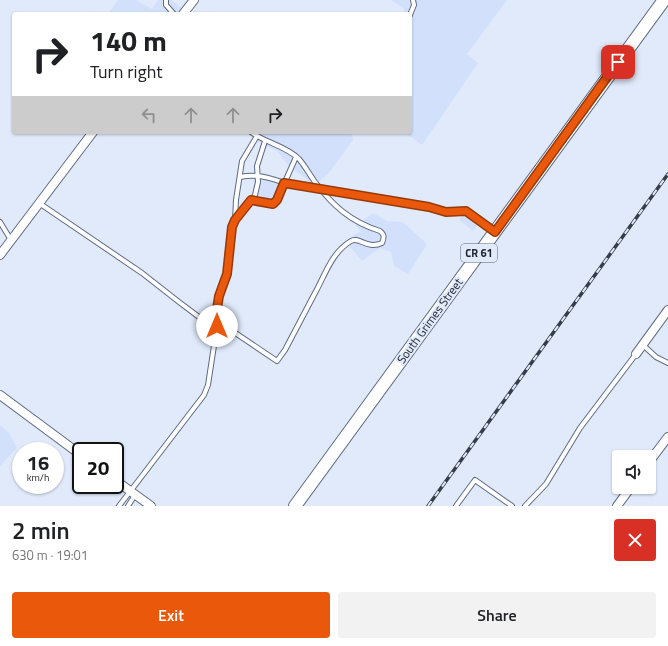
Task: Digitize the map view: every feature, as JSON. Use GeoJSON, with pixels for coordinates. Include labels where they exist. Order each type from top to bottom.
{"type":"FeatureCollection","features":[{"type":"Feature","properties":{"kind":"main road","name":"South Grimes Street"},"geometry":{"type":"LineString","coordinates":[[295,506],[664,0]]}},
{"type":"Feature","properties":{"kind":"street"},"geometry":{"type":"LineString","coordinates":[[185,12],[194,0]]}},
{"type":"Feature","properties":{"kind":"street"},"geometry":{"type":"LineString","coordinates":[[0,255],[92,134]]}},
{"type":"Feature","properties":{"kind":"street"},"geometry":{"type":"LineString","coordinates":[[636,354],[668,310]]}},
{"type":"Feature","properties":{"kind":"street"},"geometry":{"type":"LineString","coordinates":[[0,395],[72,448]]}},
{"type":"Feature","properties":{"kind":"street"},"geometry":{"type":"LineString","coordinates":[[656,453],[668,437]]}},
{"type":"Feature","properties":{"kind":"street"},"geometry":{"type":"LineString","coordinates":[[124,486],[151,506]]}},
{"type":"Feature","properties":{"kind":"street"},"geometry":{"type":"LineString","coordinates":[[617,506],[626,494]]}},
{"type":"Feature","properties":{"kind":"lane"},"geometry":{"type":"LineString","coordinates":[[166,0],[166,5],[172,12]]}},
{"type":"Feature","properties":{"kind":"lane"},"geometry":{"type":"LineString","coordinates":[[411,12],[414,5],[413,0]]}},
{"type":"Feature","properties":{"kind":"lane"},"geometry":{"type":"LineString","coordinates":[[40,203],[142,272],[178,302],[207,323],[217,326],[225,326],[277,361],[285,350],[328,266],[339,250],[352,240],[356,240],[369,246],[375,246],[382,243],[384,237],[383,233],[359,224],[346,215],[320,188],[291,152],[254,134]]}},
{"type":"Feature","properties":{"kind":"lane"},"geometry":{"type":"LineString","coordinates":[[235,220],[234,214],[242,160],[257,136]]}},
{"type":"Feature","properties":{"kind":"lane"},"geometry":{"type":"LineString","coordinates":[[119,506],[133,493],[204,396],[208,385],[217,326],[216,315],[219,296],[227,274],[232,227],[235,220],[255,195],[258,182],[257,166],[265,140]]}},
{"type":"Feature","properties":{"kind":"lane"},"geometry":{"type":"LineString","coordinates":[[251,200],[273,204],[277,200],[296,157]]}},
{"type":"Feature","properties":{"kind":"lane"},"geometry":{"type":"LineString","coordinates":[[240,177],[257,175],[284,183],[429,207],[446,212],[466,211],[495,232]]}},
{"type":"Feature","properties":{"kind":"lane"},"geometry":{"type":"LineString","coordinates":[[0,222],[11,240]]}},
{"type":"Feature","properties":{"kind":"lane"},"geometry":{"type":"LineString","coordinates":[[643,345],[656,357],[668,363]]}},
{"type":"Feature","properties":{"kind":"lane"},"geometry":{"type":"LineString","coordinates":[[525,506],[546,484],[580,428],[636,354]]}},
{"type":"Feature","properties":{"kind":"lane"},"geometry":{"type":"LineString","coordinates":[[456,506],[475,480],[512,506]]}},
{"type":"Feature","properties":{"kind":"lane"},"geometry":{"type":"LineString","coordinates":[[128,506],[133,493]]}},
{"type":"Feature","properties":{"kind":"shaded area"},"geometry":{"type":"Polygon","coordinates":[[[118,0],[136,0],[152,9],[158,0],[171,0],[182,8],[179,12],[109,12],[118,0]]]}},
{"type":"Feature","properties":{"kind":"shaded area"},"geometry":{"type":"Polygon","coordinates":[[[391,0],[507,0],[467,54],[478,63],[422,145],[407,134],[412,134],[412,12],[404,12],[405,10],[391,0]]]}},
{"type":"Feature","properties":{"kind":"shaded area"},"geometry":{"type":"Polygon","coordinates":[[[261,134],[352,134],[353,140],[328,174],[314,185],[288,165],[277,151],[257,141],[261,134]]]}},
{"type":"Feature","properties":{"kind":"shaded area"},"geometry":{"type":"Polygon","coordinates":[[[260,172],[289,180],[279,206],[273,208],[247,203],[253,192],[254,178],[260,172]]]}},
{"type":"Feature","properties":{"kind":"shaded area"},"geometry":{"type":"Polygon","coordinates":[[[465,212],[479,222],[473,231],[459,220],[465,212]]]}},
{"type":"Feature","properties":{"kind":"shaded area"},"geometry":{"type":"Polygon","coordinates":[[[373,213],[387,221],[403,222],[427,244],[408,274],[394,266],[391,252],[380,248],[362,261],[345,241],[361,231],[355,226],[373,213]]]}},
{"type":"Feature","properties":{"kind":"shaded area"},"geometry":{"type":"Polygon","coordinates":[[[0,425],[9,433],[14,442],[12,442],[12,453],[0,466],[0,425]]]}},
{"type":"Feature","properties":{"kind":"railway"},"geometry":{"type":"LineString","coordinates":[[428,506],[668,174]]}},
{"type":"Feature","properties":{"kind":"route"},"geometry":{"type":"LineString","coordinates":[[217,326],[216,315],[219,296],[227,274],[232,227],[235,220],[251,200],[273,204],[277,200],[284,183],[429,207],[446,212],[456,212],[462,210],[466,211],[495,232],[618,62]]}}]}
